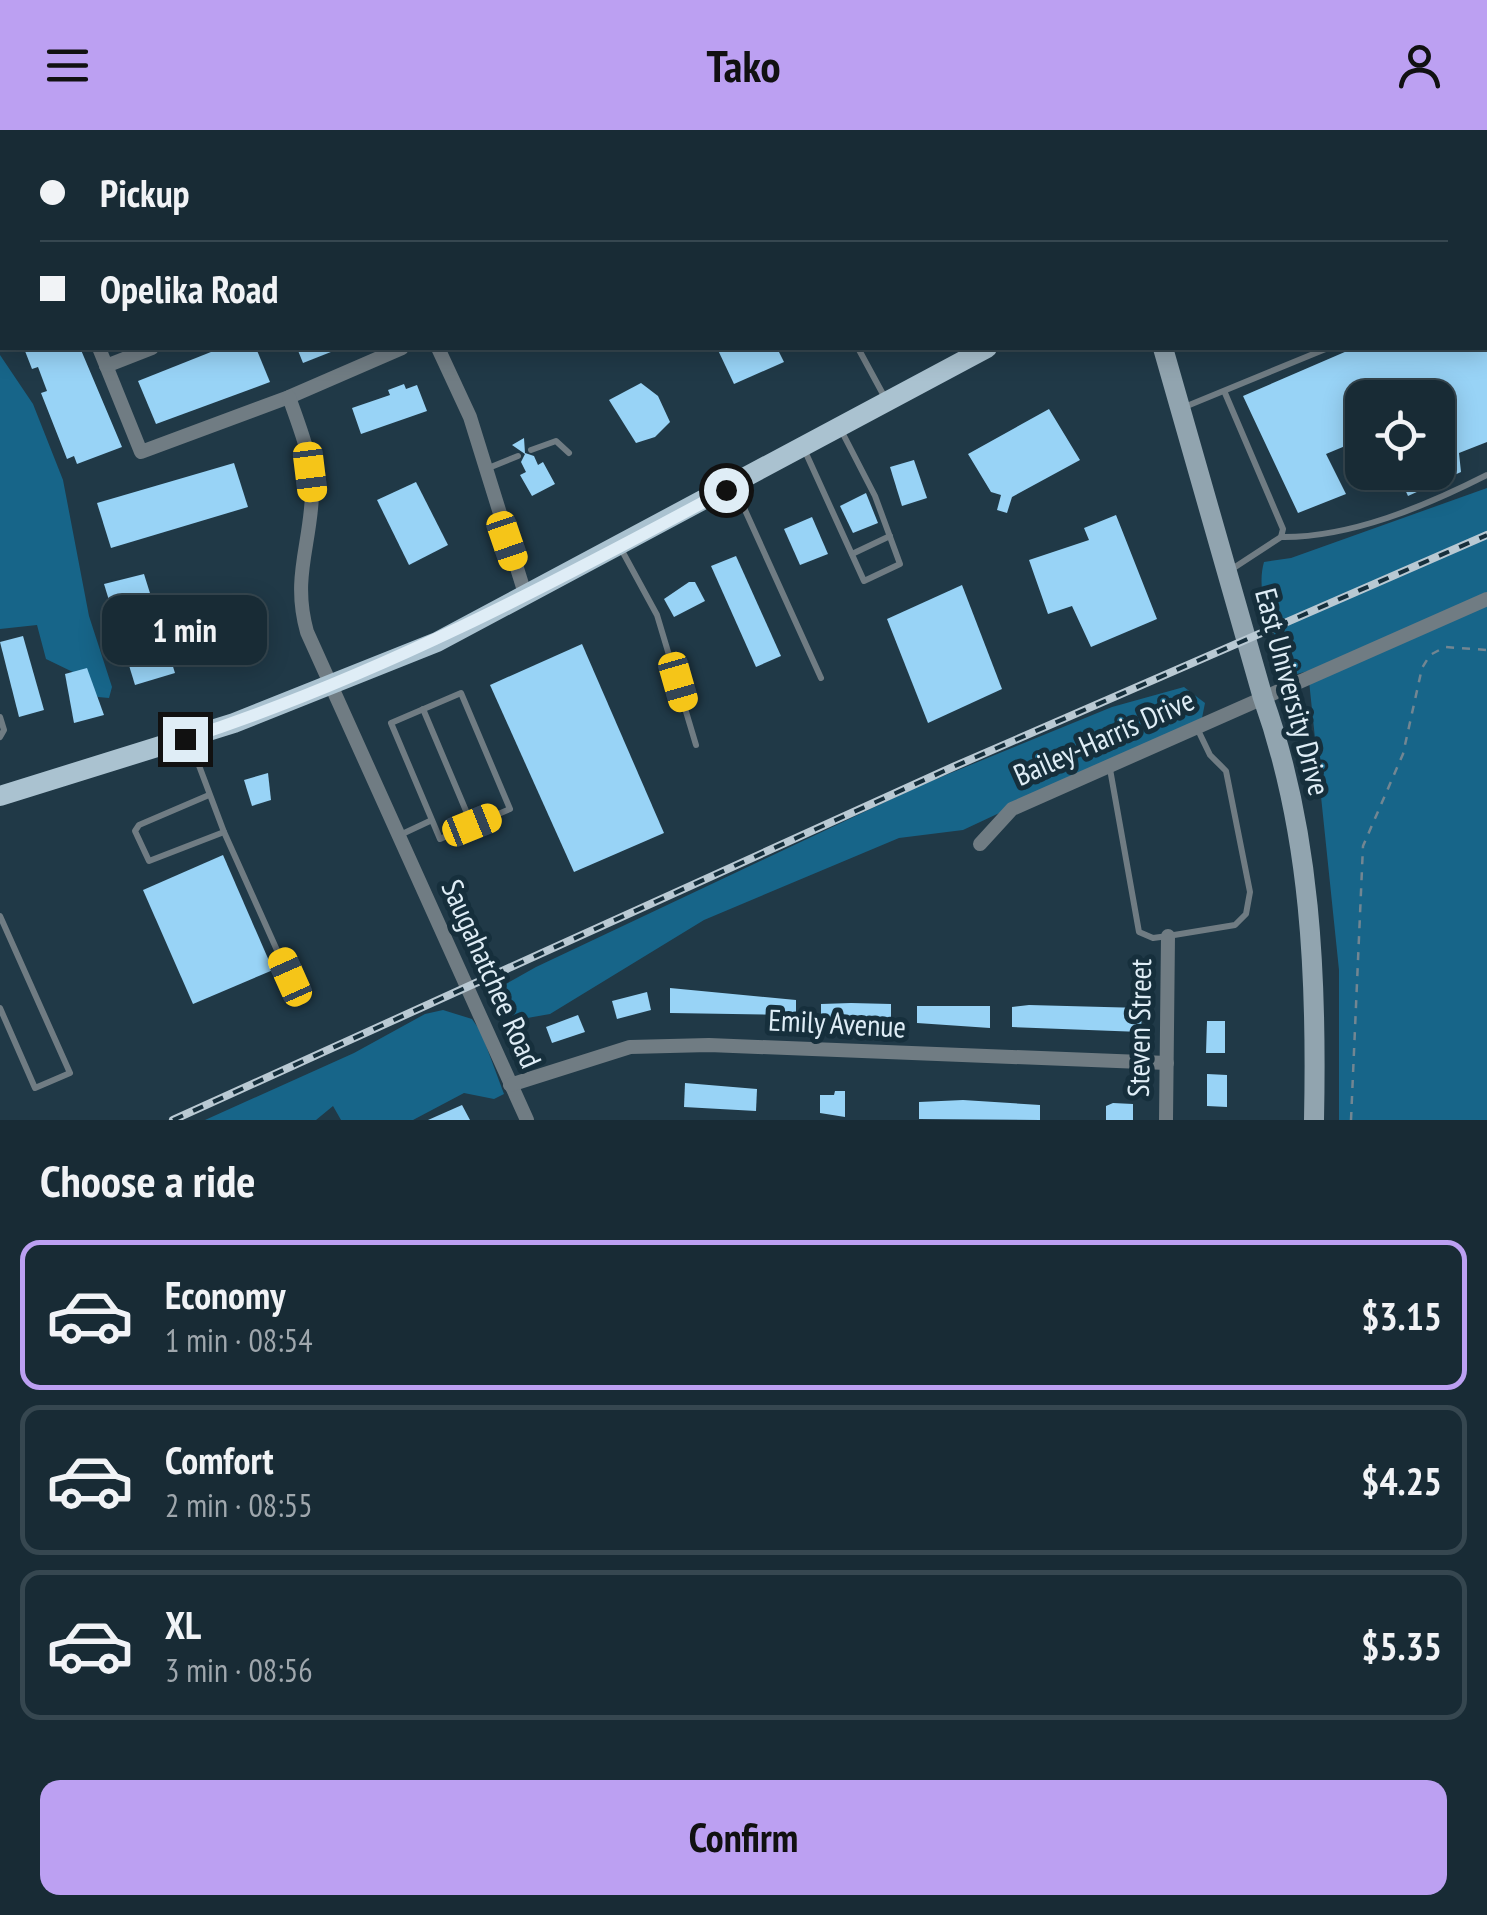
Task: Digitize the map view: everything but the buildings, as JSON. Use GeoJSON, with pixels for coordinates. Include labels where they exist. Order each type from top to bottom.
{"type":"FeatureCollection","features":[{"type":"Feature","properties":{"kind":"main road"},"geometry":{"type":"LineString","coordinates":[[0,796],[300,699],[437,642],[984,350]]}},
{"type":"Feature","properties":{"kind":"main road","name":"East University Drive"},"geometry":{"type":"LineString","coordinates":[[1165,350],[1262,698],[1283,755],[1301,855],[1312,962],[1314,1120]]}},
{"type":"Feature","properties":{"kind":"street"},"geometry":{"type":"LineString","coordinates":[[100,350],[141,452],[289,397],[397,350]]}},
{"type":"Feature","properties":{"kind":"street"},"geometry":{"type":"LineString","coordinates":[[106,366],[147,350]]}},
{"type":"Feature","properties":{"kind":"street"},"geometry":{"type":"LineString","coordinates":[[439,350],[470,417],[526,596]]}},
{"type":"Feature","properties":{"kind":"street","name":"Saugahatchee Road"},"geometry":{"type":"LineString","coordinates":[[289,397],[308,451],[313,493],[297,598],[330,687],[527,1120]]}},
{"type":"Feature","properties":{"kind":"street","name":"Bailey-Harris Drive"},"geometry":{"type":"LineString","coordinates":[[980,844],[1012,809],[1487,599]]}},
{"type":"Feature","properties":{"kind":"street","name":"Steven Street"},"geometry":{"type":"LineString","coordinates":[[1166,1120],[1168,936]]}},
{"type":"Feature","properties":{"kind":"street","name":"Emily Avenue"},"geometry":{"type":"LineString","coordinates":[[510,1085],[630,1047],[709,1045],[1167,1063]]}},
{"type":"Feature","properties":{"kind":"lane"},"geometry":{"type":"LineString","coordinates":[[859,350],[887,402]]}},
{"type":"Feature","properties":{"kind":"lane"},"geometry":{"type":"LineString","coordinates":[[1180,409],[1323,350]]}},
{"type":"Feature","properties":{"kind":"lane"},"geometry":{"type":"LineString","coordinates":[[1224,393],[1277,508],[1281,537]]}},
{"type":"Feature","properties":{"kind":"lane"},"geometry":{"type":"LineString","coordinates":[[804,448],[864,581],[900,564],[875,496],[839,428]]}},
{"type":"Feature","properties":{"kind":"lane"},"geometry":{"type":"LineString","coordinates":[[531,450],[556,441],[568,453]]}},
{"type":"Feature","properties":{"kind":"lane"},"geometry":{"type":"LineString","coordinates":[[486,469],[518,456]]}},
{"type":"Feature","properties":{"kind":"lane"},"geometry":{"type":"LineString","coordinates":[[1228,572],[1281,537],[1308,538],[1346,529],[1487,475]]}},
{"type":"Feature","properties":{"kind":"lane"},"geometry":{"type":"LineString","coordinates":[[734,485],[821,678]]}},
{"type":"Feature","properties":{"kind":"lane"},"geometry":{"type":"LineString","coordinates":[[852,554],[890,536]]}},
{"type":"Feature","properties":{"kind":"lane"},"geometry":{"type":"LineString","coordinates":[[620,547],[657,616],[696,745]]}},
{"type":"Feature","properties":{"kind":"lane"},"geometry":{"type":"LineString","coordinates":[[462,693],[510,809],[440,839],[432,820],[390,723],[462,693]]}},
{"type":"Feature","properties":{"kind":"lane"},"geometry":{"type":"LineString","coordinates":[[422,709],[472,825]]}},
{"type":"Feature","properties":{"kind":"lane"},"geometry":{"type":"LineString","coordinates":[[0,717],[4,730],[0,738]]}},
{"type":"Feature","properties":{"kind":"lane"},"geometry":{"type":"LineString","coordinates":[[1110,766],[1140,932],[1153,938],[1235,924],[1246,914],[1250,892],[1226,771],[1210,755],[1197,727]]}},
{"type":"Feature","properties":{"kind":"lane"},"geometry":{"type":"LineString","coordinates":[[188,738],[224,832],[290,977]]}},
{"type":"Feature","properties":{"kind":"lane"},"geometry":{"type":"LineString","coordinates":[[209,796],[139,825],[134,831],[149,861],[224,832]]}},
{"type":"Feature","properties":{"kind":"lane"},"geometry":{"type":"LineString","coordinates":[[398,835],[432,820]]}},
{"type":"Feature","properties":{"kind":"lane"},"geometry":{"type":"LineString","coordinates":[[0,916],[70,1072],[35,1088],[0,1008]]}},
{"type":"Feature","properties":{"kind":"path"},"geometry":{"type":"LineString","coordinates":[[1350,1120],[1362,846],[1403,754],[1419,676],[1430,654],[1457,645],[1487,650]]}},
{"type":"Feature","properties":{"kind":"shaded area"},"geometry":{"type":"Polygon","coordinates":[[[0,355],[33,404],[63,480],[89,616],[112,687],[109,698],[98,697],[77,674],[46,659],[37,625],[0,629],[0,355]]]}},
{"type":"Feature","properties":{"kind":"shaded area"},"geometry":{"type":"Polygon","coordinates":[[[1487,488],[1487,1120],[1339,1120],[1339,970],[1308,671],[1297,674],[1275,635],[1262,590],[1264,562],[1291,558],[1487,488]]]}},
{"type":"Feature","properties":{"kind":"shaded area"},"geometry":{"type":"Polygon","coordinates":[[[1184,687],[1205,703],[1202,718],[963,830],[899,838],[704,920],[550,1014],[516,1020],[498,1004],[497,989],[536,967],[919,786],[1112,707],[1184,687]]]}},
{"type":"Feature","properties":{"kind":"shaded area"},"geometry":{"type":"Polygon","coordinates":[[[443,1010],[472,1019],[481,1032],[504,1094],[494,1099],[464,1093],[413,1120],[341,1120],[333,1106],[316,1120],[205,1120],[354,1053],[425,1014],[443,1010]]]}},
{"type":"Feature","properties":{"kind":"railway"},"geometry":{"type":"LineString","coordinates":[[173,1120],[953,767],[1487,535]]}},
{"type":"Feature","properties":{"kind":"route"},"geometry":{"type":"LineString","coordinates":[[185,739],[330,687],[437,642],[726,490]]}}]}
